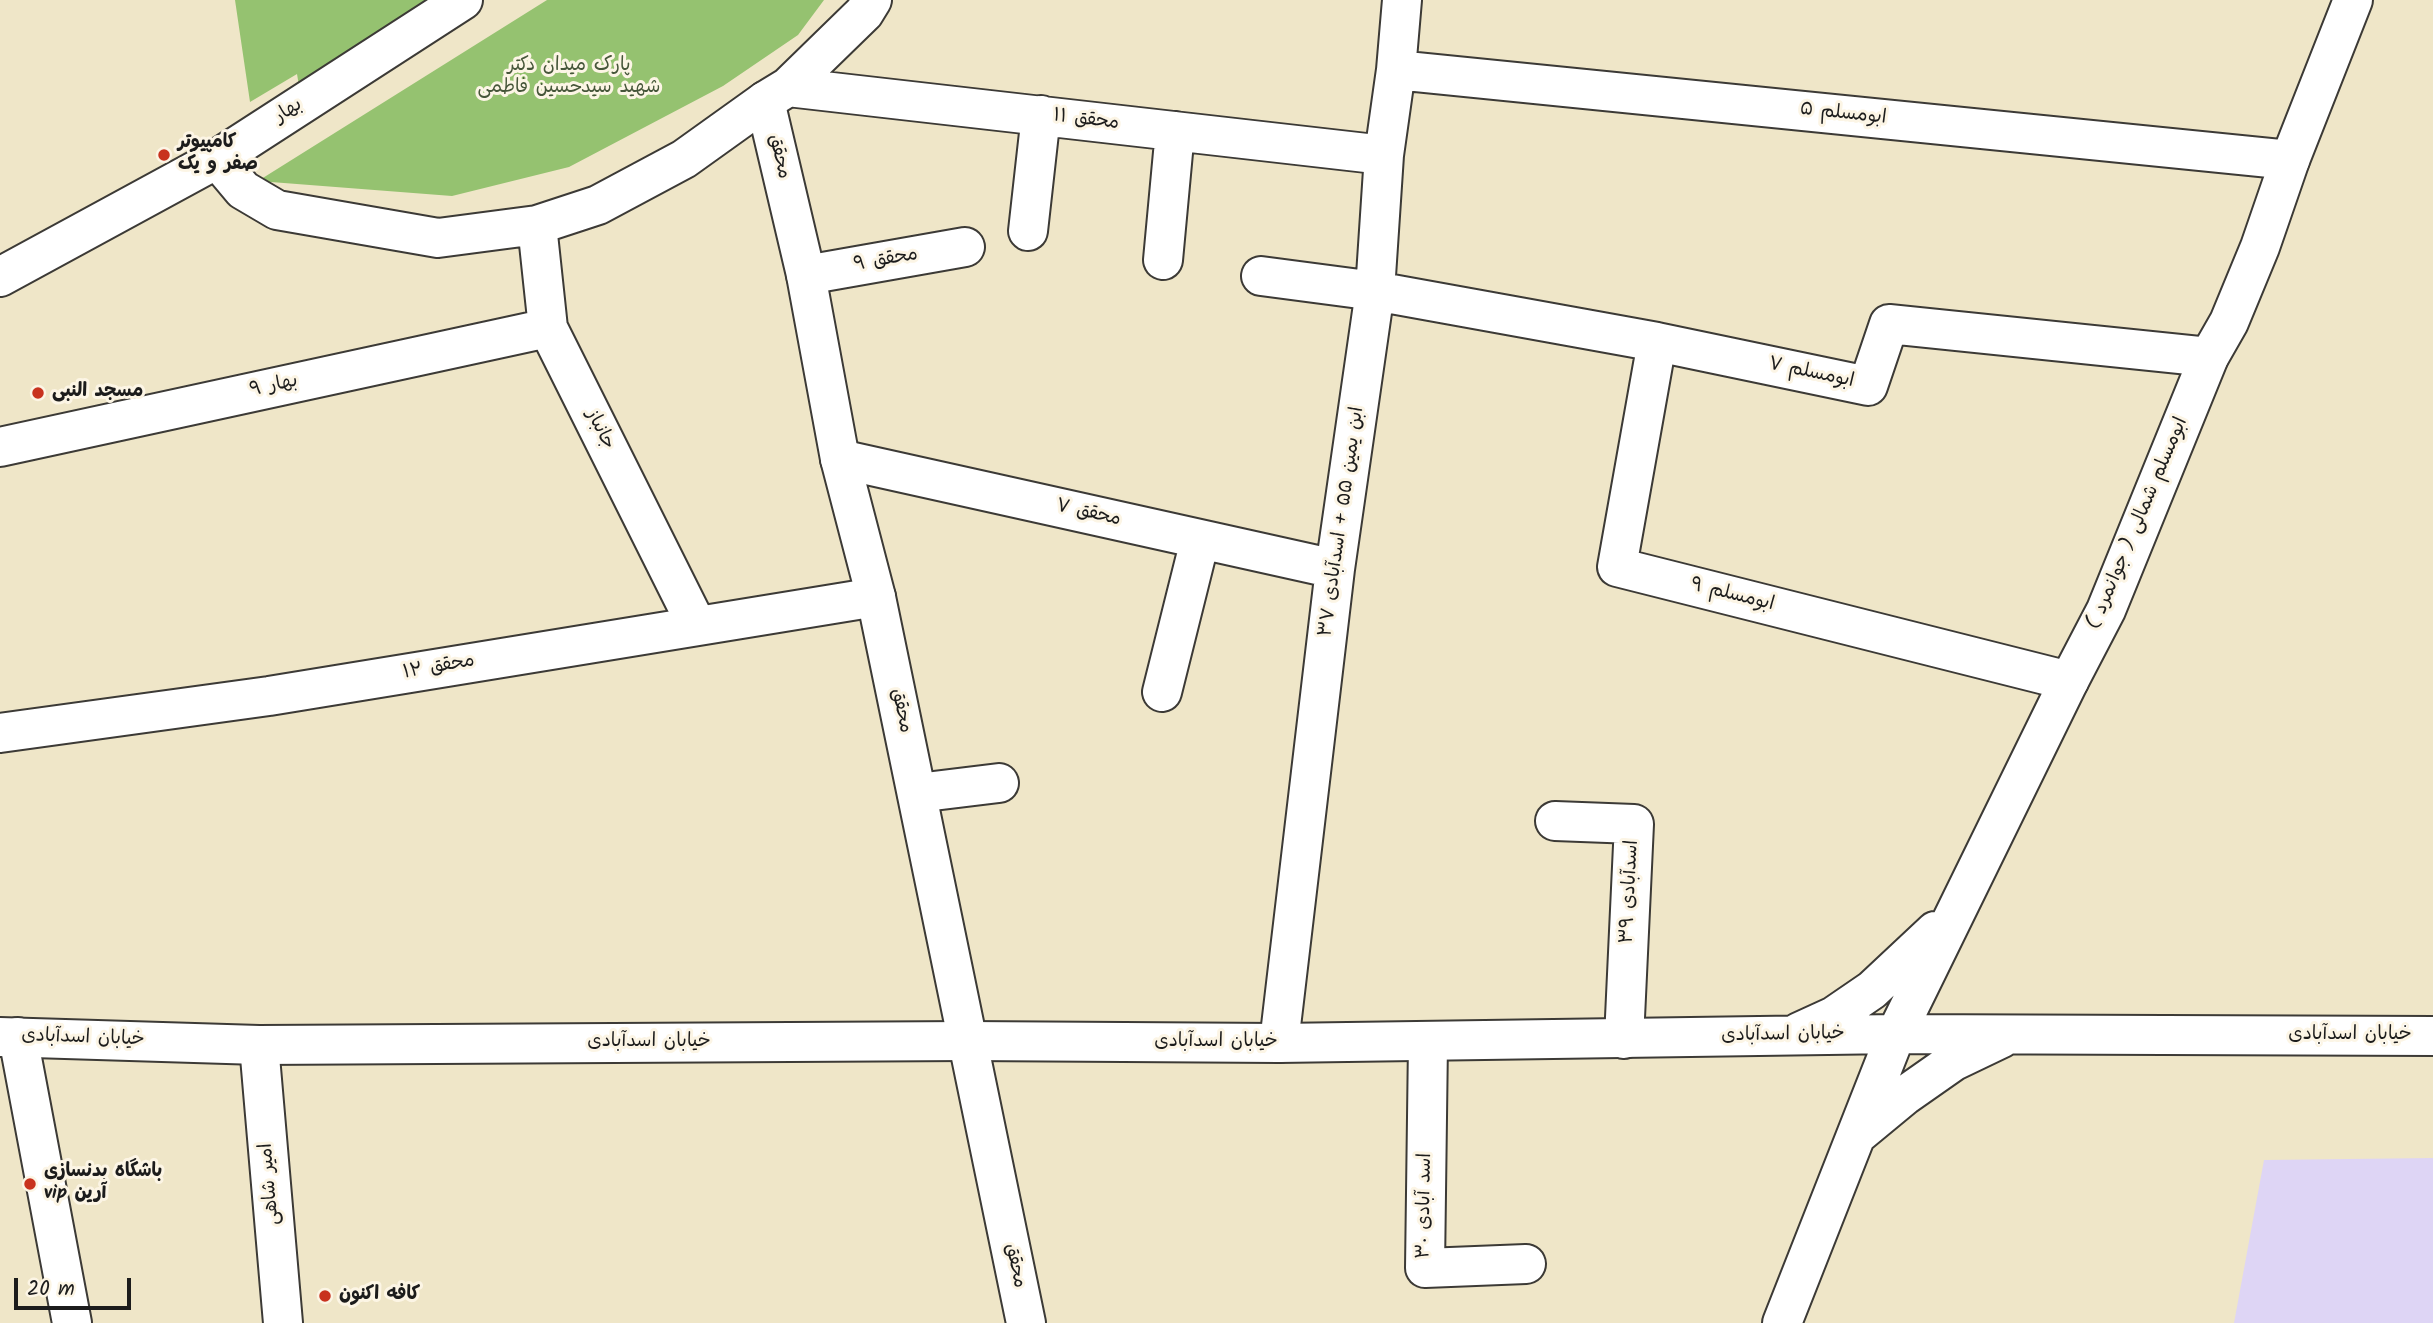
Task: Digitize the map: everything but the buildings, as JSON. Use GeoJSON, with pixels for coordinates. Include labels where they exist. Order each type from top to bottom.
{"type":"FeatureCollection","features":[{"type":"Feature","properties":{"kind":"street","name":"بهار"},"geometry":{"type":"LineString","coordinates":[[0,276],[217,159],[463,0]]}},
{"type":"Feature","properties":{"kind":"street"},"geometry":{"type":"LineString","coordinates":[[217,159],[243,190],[277,211],[438,238],[537,225],[598,205],[684,159],[777,94],[864,13],[872,0]]}},
{"type":"Feature","properties":{"kind":"street","name":"ابن یمین ۵۵ + اسدآبادی ۳۷"},"geometry":{"type":"LineString","coordinates":[[1279,1043],[1335,569],[1375,291],[1384,155],[1396,70],[1402,0]]}},
{"type":"Feature","properties":{"kind":"street","name":"ابومسلم شمالی ( جوانمرد )"},"geometry":{"type":"LineString","coordinates":[[1782,1323],[1896,1034],[2106,610],[2209,357],[2229,322],[2260,247],[2290,160],[2353,0]]}},
{"type":"Feature","properties":{"kind":"street","name":"ابومسلم ۵"},"geometry":{"type":"LineString","coordinates":[[1396,70],[2290,160]]}},
{"type":"Feature","properties":{"kind":"street","name":"محقق ۱۱"},"geometry":{"type":"LineString","coordinates":[[777,94],[1041,115],[1384,155]]}},
{"type":"Feature","properties":{"kind":"street","name":"محقق"},"geometry":{"type":"LineString","coordinates":[[777,94],[806,275],[841,459],[876,597],[1026,1323]]}},
{"type":"Feature","properties":{"kind":"street"},"geometry":{"type":"LineString","coordinates":[[1028,230],[1041,115]]}},
{"type":"Feature","properties":{"kind":"street"},"geometry":{"type":"LineString","coordinates":[[1163,260],[1175,131]]}},
{"type":"Feature","properties":{"kind":"street","name":"جانباز"},"geometry":{"type":"LineString","coordinates":[[537,225],[548,327],[696,624]]}},
{"type":"Feature","properties":{"kind":"street","name":"محقق ۹"},"geometry":{"type":"LineString","coordinates":[[806,275],[965,247]]}},
{"type":"Feature","properties":{"kind":"street","name":"ابومسلم ۷"},"geometry":{"type":"LineString","coordinates":[[1261,276],[1375,291],[1657,342],[1868,386],[1889,324],[2209,357]]}},
{"type":"Feature","properties":{"kind":"street","name":"بهار ۹"},"geometry":{"type":"LineString","coordinates":[[0,447],[548,327]]}},
{"type":"Feature","properties":{"kind":"street","name":"ابومسلم ۹"},"geometry":{"type":"LineString","coordinates":[[1657,342],[1617,567],[2069,681]]}},
{"type":"Feature","properties":{"kind":"street","name":"محقق ۷"},"geometry":{"type":"LineString","coordinates":[[841,459],[1335,569]]}},
{"type":"Feature","properties":{"kind":"street"},"geometry":{"type":"LineString","coordinates":[[1162,692],[1200,540]]}},
{"type":"Feature","properties":{"kind":"street","name":"محقق ۱۲"},"geometry":{"type":"LineString","coordinates":[[0,733],[269,696],[696,624],[876,597]]}},
{"type":"Feature","properties":{"kind":"street"},"geometry":{"type":"LineString","coordinates":[[917,793],[999,783]]}},
{"type":"Feature","properties":{"kind":"street","name":"اسدآبادی ۳۹"},"geometry":{"type":"LineString","coordinates":[[1555,821],[1634,824],[1624,1039]]}},
{"type":"Feature","properties":{"kind":"street"},"geometry":{"type":"LineString","coordinates":[[1791,1036],[1834,1016],[1872,990],[1957,910]]}},
{"type":"Feature","properties":{"kind":"street"},"geometry":{"type":"LineString","coordinates":[[5,1034],[72,1323]]}},
{"type":"Feature","properties":{"kind":"street","name":"خیابان اسدآبادی"},"geometry":{"type":"LineString","coordinates":[[5,1034],[259,1045],[968,1041],[1429,1042],[1896,1034],[2433,1036]]}},
{"type":"Feature","properties":{"kind":"street"},"geometry":{"type":"LineString","coordinates":[[1856,1136],[1904,1096],[1954,1061],[2007,1035]]}},
{"type":"Feature","properties":{"kind":"street","name":"اسد آبادی ۳۰"},"geometry":{"type":"LineString","coordinates":[[1429,1042],[1425,1268],[1526,1265]]}},
{"type":"Feature","properties":{"kind":"street","name":"امیر شاهی"},"geometry":{"type":"LineString","coordinates":[[259,1045],[282,1323]]}},
{"type":"Feature","properties":{"kind":"shaded area"},"geometry":{"type":"Polygon","coordinates":[[[2433,1158],[2433,1323],[2234,1323],[2264,1160],[2433,1158]]]}},
{"type":"Feature","properties":{"kind":"green space"},"geometry":{"type":"Polygon","coordinates":[[[235,0],[478,0],[302,104],[297,74],[250,102],[235,0]]]}},
{"type":"Feature","properties":{"kind":"green space","name":"پارک میدان دکتر شهید سیدحسین فاطمی"},"geometry":{"type":"Polygon","coordinates":[[[547,0],[824,0],[798,35],[723,86],[569,167],[452,196],[258,181],[547,0]]]}},
{"type":"Feature","properties":{"kind":"place","name":"کامپیوتر صفر و یک"},"geometry":{"type":"Point","coordinates":[164,155]}},
{"type":"Feature","properties":{"kind":"place","name":"مسجد النبی"},"geometry":{"type":"Point","coordinates":[38,393]}},
{"type":"Feature","properties":{"kind":"place","name":"باشگاه بدنسازی vip آرین"},"geometry":{"type":"Point","coordinates":[30,1184]}},
{"type":"Feature","properties":{"kind":"place","name":"کافه اکنون"},"geometry":{"type":"Point","coordinates":[325,1296]}}]}
